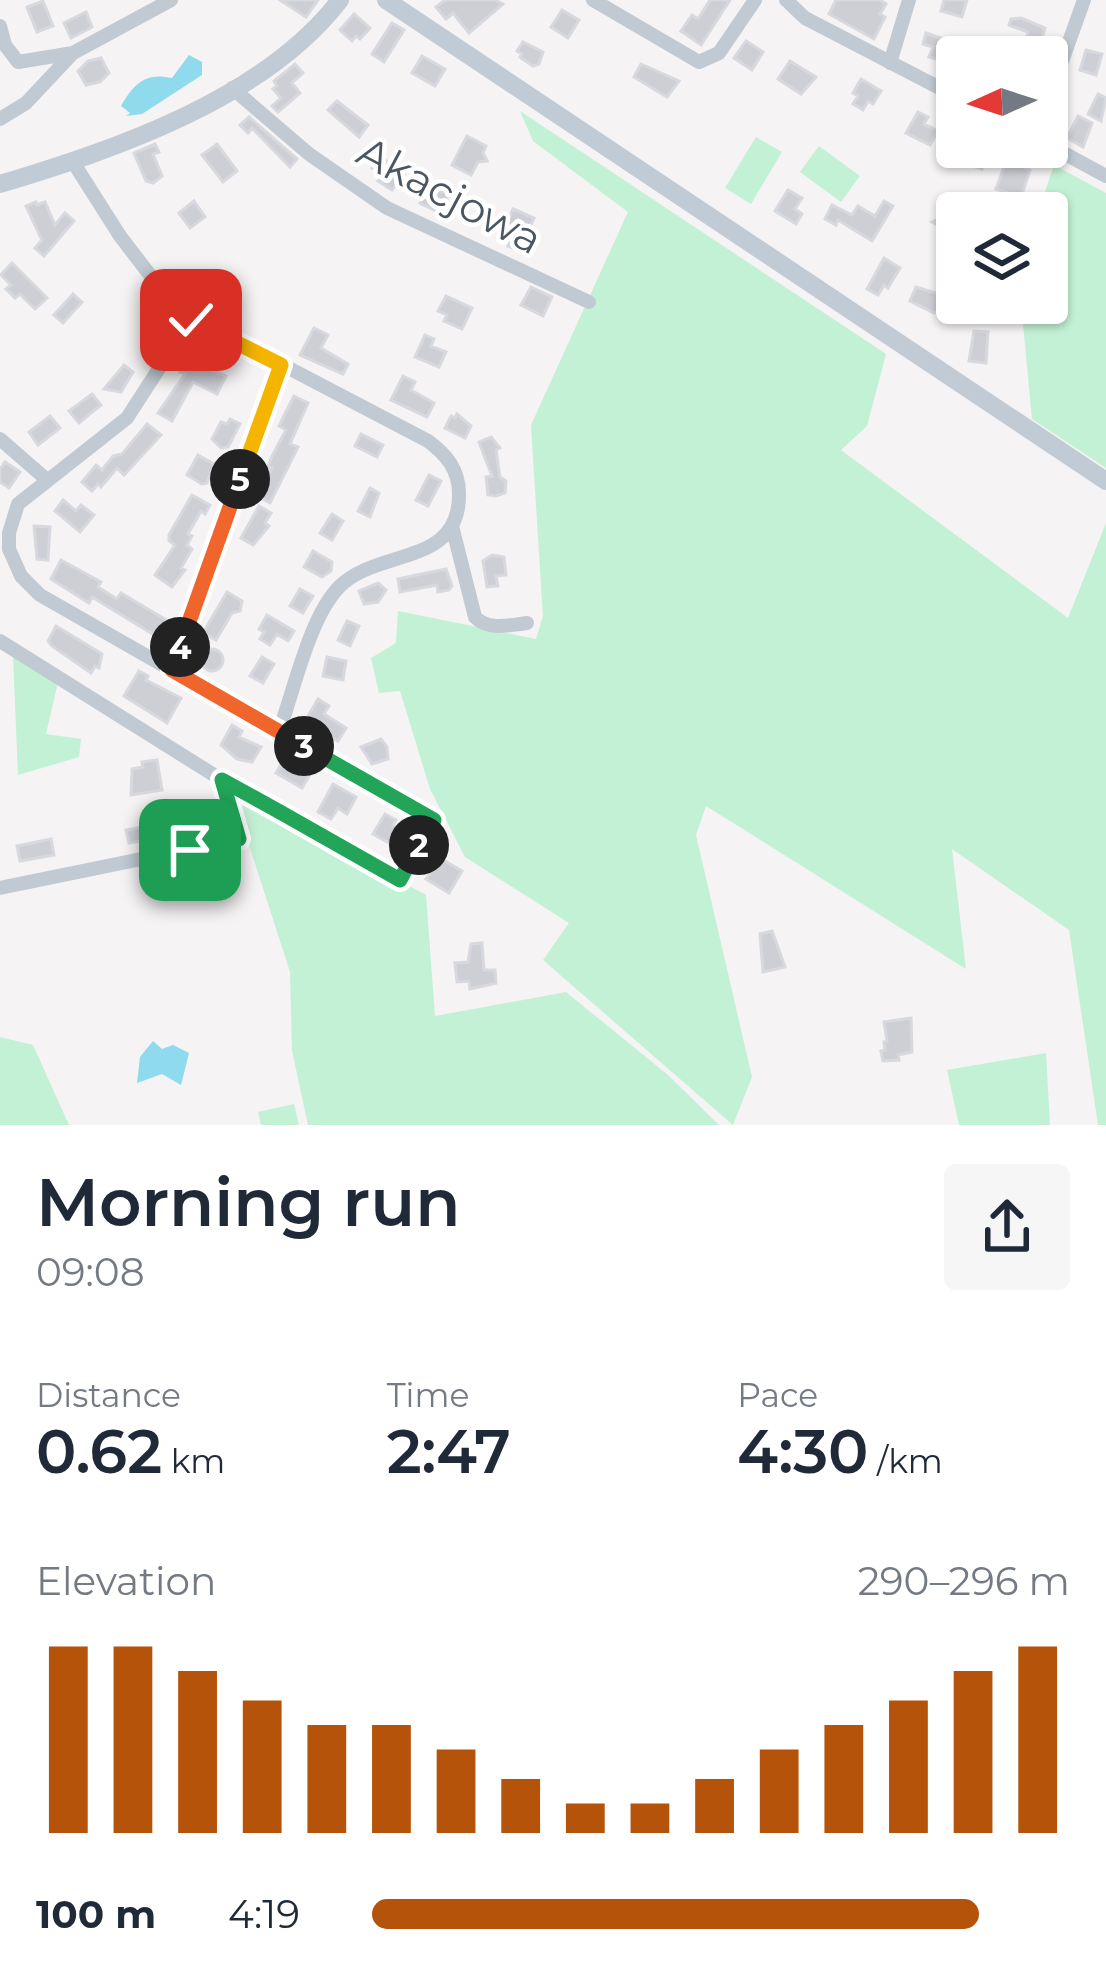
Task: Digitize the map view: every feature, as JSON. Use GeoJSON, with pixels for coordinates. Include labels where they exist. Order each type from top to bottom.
{"type":"FeatureCollection","features":[{"type":"Feature","properties":{"kind":"main road"},"geometry":{"type":"LineString","coordinates":[[0,184],[73,162],[232,88],[287,56],[340,0]]}},
{"type":"Feature","properties":{"kind":"main road"},"geometry":{"type":"LineString","coordinates":[[386,0],[1106,482]]}},
{"type":"Feature","properties":{"kind":"street"},"geometry":{"type":"LineString","coordinates":[[0,118],[26,103],[73,53],[171,0]]}},
{"type":"Feature","properties":{"kind":"street"},"geometry":{"type":"LineString","coordinates":[[593,0],[699,62],[719,53],[755,0]]}},
{"type":"Feature","properties":{"kind":"street"},"geometry":{"type":"LineString","coordinates":[[786,0],[806,18],[936,86]]}},
{"type":"Feature","properties":{"kind":"street"},"geometry":{"type":"LineString","coordinates":[[890,63],[909,0]]}},
{"type":"Feature","properties":{"kind":"street"},"geometry":{"type":"LineString","coordinates":[[1068,45],[1084,0]]}},
{"type":"Feature","properties":{"kind":"street"},"geometry":{"type":"LineString","coordinates":[[0,26],[5,45],[18,62],[73,53]]}},
{"type":"Feature","properties":{"kind":"street","name":"Akacjowa"},"geometry":{"type":"LineString","coordinates":[[232,88],[309,154],[387,208],[589,302]]}},
{"type":"Feature","properties":{"kind":"street"},"geometry":{"type":"LineString","coordinates":[[1068,155],[1106,176]]}},
{"type":"Feature","properties":{"kind":"street"},"geometry":{"type":"LineString","coordinates":[[73,162],[162,294],[191,320],[439,449],[457,472],[460,490],[452,526],[475,616],[502,627],[527,623]]}},
{"type":"Feature","properties":{"kind":"street"},"geometry":{"type":"LineString","coordinates":[[0,641],[222,780],[400,880],[434,820],[40,595],[20,577],[9,549],[11,518],[26,494],[127,418],[191,320]]}},
{"type":"Feature","properties":{"kind":"street"},"geometry":{"type":"LineString","coordinates":[[172,670],[281,365]]}},
{"type":"Feature","properties":{"kind":"street"},"geometry":{"type":"LineString","coordinates":[[0,439],[46,479]]}},
{"type":"Feature","properties":{"kind":"street"},"geometry":{"type":"LineString","coordinates":[[279,731],[320,619],[339,587],[367,568],[429,549],[452,526]]}},
{"type":"Feature","properties":{"kind":"street"},"geometry":{"type":"LineString","coordinates":[[0,888],[239,839],[222,780]]}},
{"type":"Feature","properties":{"kind":"green space"},"geometry":{"type":"Polygon","coordinates":[[[520,111],[886,354],[867,426],[841,450],[1068,618],[1106,523],[1106,1125],[1098,1125],[1069,930],[952,849],[966,969],[706,806],[696,835],[752,1077],[733,1125],[543,960],[569,923],[465,857],[430,789],[400,691],[379,693],[371,658],[396,643],[398,611],[536,639],[543,616],[531,425],[628,212],[533,141],[520,111]]]}},
{"type":"Feature","properties":{"kind":"green space"},"geometry":{"type":"Polygon","coordinates":[[[756,137],[782,152],[751,204],[725,188],[756,137]]]}},
{"type":"Feature","properties":{"kind":"green space"},"geometry":{"type":"Polygon","coordinates":[[[819,146],[860,176],[841,202],[800,172],[819,146]]]}},
{"type":"Feature","properties":{"kind":"green space"},"geometry":{"type":"Polygon","coordinates":[[[1053,168],[1060,168],[1106,193],[1106,468],[1032,419],[1023,324],[1068,324],[1068,192],[1045,192],[1053,168]]]}},
{"type":"Feature","properties":{"kind":"green space"},"geometry":{"type":"Polygon","coordinates":[[[13,656],[58,682],[46,734],[81,739],[79,757],[18,775],[13,656]]]}},
{"type":"Feature","properties":{"kind":"green space"},"geometry":{"type":"Polygon","coordinates":[[[231,789],[426,895],[435,1016],[566,992],[668,1075],[719,1125],[308,1125],[292,1051],[290,972],[231,789]]]}},
{"type":"Feature","properties":{"kind":"green space"},"geometry":{"type":"Polygon","coordinates":[[[0,1037],[33,1045],[69,1125],[0,1125],[0,1037]]]}},
{"type":"Feature","properties":{"kind":"green space"},"geometry":{"type":"Polygon","coordinates":[[[1046,1053],[1050,1125],[959,1125],[947,1070],[1046,1053]]]}},
{"type":"Feature","properties":{"kind":"green space"},"geometry":{"type":"Polygon","coordinates":[[[294,1104],[299,1125],[261,1125],[258,1112],[294,1104]]]}},
{"type":"Feature","properties":{"kind":"water"},"geometry":{"type":"Polygon","coordinates":[[[189,55],[202,62],[202,75],[142,114],[126,116],[130,113],[121,106],[136,85],[148,78],[172,78],[189,55]]]}},
{"type":"Feature","properties":{"kind":"water"},"geometry":{"type":"Polygon","coordinates":[[[153,1041],[162,1049],[173,1045],[189,1053],[181,1085],[162,1074],[137,1083],[140,1057],[153,1041]]]}},
{"type":"Feature","properties":{"kind":"building"},"geometry":{"type":"Polygon","coordinates":[[[280,0],[318,0],[306,17],[280,0]]]}},
{"type":"Feature","properties":{"kind":"building"},"geometry":{"type":"Polygon","coordinates":[[[445,0],[503,4],[469,33],[453,13],[446,19],[436,7],[445,0]]]}},
{"type":"Feature","properties":{"kind":"building"},"geometry":{"type":"Polygon","coordinates":[[[710,0],[730,0],[701,45],[681,31],[692,15],[698,19],[710,0]]]}},
{"type":"Feature","properties":{"kind":"building"},"geometry":{"type":"Polygon","coordinates":[[[836,0],[886,4],[874,39],[829,14],[836,0]]]}},
{"type":"Feature","properties":{"kind":"building"},"geometry":{"type":"Polygon","coordinates":[[[944,0],[967,0],[962,17],[941,11],[944,0]]]}},
{"type":"Feature","properties":{"kind":"building"},"geometry":{"type":"Polygon","coordinates":[[[43,1],[53,26],[37,32],[27,7],[43,1]]]}},
{"type":"Feature","properties":{"kind":"building"},"geometry":{"type":"Polygon","coordinates":[[[562,10],[579,20],[568,38],[551,27],[562,10]]]}},
{"type":"Feature","properties":{"kind":"building"},"geometry":{"type":"Polygon","coordinates":[[[86,12],[92,27],[71,38],[64,23],[86,12]]]}},
{"type":"Feature","properties":{"kind":"building"},"geometry":{"type":"Polygon","coordinates":[[[354,14],[370,28],[352,41],[340,30],[354,14]]]}},
{"type":"Feature","properties":{"kind":"building"},"geometry":{"type":"Polygon","coordinates":[[[1011,19],[1045,28],[1043,36],[1027,36],[1028,32],[1009,25],[1011,19]]]}},
{"type":"Feature","properties":{"kind":"building"},"geometry":{"type":"Polygon","coordinates":[[[392,23],[404,30],[384,62],[372,54],[392,23]]]}},
{"type":"Feature","properties":{"kind":"building"},"geometry":{"type":"Polygon","coordinates":[[[926,33],[936,37],[936,59],[929,57],[933,47],[923,44],[926,33]]]}},
{"type":"Feature","properties":{"kind":"building"},"geometry":{"type":"Polygon","coordinates":[[[746,41],[763,52],[752,70],[734,58],[746,41]]]}},
{"type":"Feature","properties":{"kind":"building"},"geometry":{"type":"Polygon","coordinates":[[[523,42],[543,52],[539,64],[533,66],[520,57],[517,51],[523,42]]]}},
{"type":"Feature","properties":{"kind":"building"},"geometry":{"type":"Polygon","coordinates":[[[1086,50],[1102,54],[1096,75],[1080,70],[1086,50]]]}},
{"type":"Feature","properties":{"kind":"building"},"geometry":{"type":"Polygon","coordinates":[[[422,56],[445,69],[435,86],[412,73],[422,56]]]}},
{"type":"Feature","properties":{"kind":"building"},"geometry":{"type":"Polygon","coordinates":[[[101,58],[109,73],[100,82],[86,85],[78,71],[88,61],[101,58]]]}},
{"type":"Feature","properties":{"kind":"building"},"geometry":{"type":"Polygon","coordinates":[[[790,61],[816,77],[801,94],[778,79],[790,61]]]}},
{"type":"Feature","properties":{"kind":"building"},"geometry":{"type":"Polygon","coordinates":[[[295,64],[303,73],[292,83],[300,93],[278,112],[272,106],[281,98],[273,89],[274,81],[295,64]]]}},
{"type":"Feature","properties":{"kind":"building"},"geometry":{"type":"Polygon","coordinates":[[[641,64],[679,81],[667,97],[634,77],[641,64]]]}},
{"type":"Feature","properties":{"kind":"building"},"geometry":{"type":"Polygon","coordinates":[[[861,79],[881,91],[863,110],[853,104],[861,79]]]}},
{"type":"Feature","properties":{"kind":"building"},"geometry":{"type":"Polygon","coordinates":[[[1098,94],[1106,98],[1101,121],[1088,114],[1098,94]]]}},
{"type":"Feature","properties":{"kind":"building"},"geometry":{"type":"Polygon","coordinates":[[[337,101],[368,125],[359,137],[328,110],[337,101]]]}},
{"type":"Feature","properties":{"kind":"building"},"geometry":{"type":"Polygon","coordinates":[[[918,112],[928,117],[924,124],[936,130],[930,145],[906,133],[918,112]]]}},
{"type":"Feature","properties":{"kind":"building"},"geometry":{"type":"Polygon","coordinates":[[[1078,116],[1092,123],[1083,147],[1068,136],[1078,116]]]}},
{"type":"Feature","properties":{"kind":"building"},"geometry":{"type":"Polygon","coordinates":[[[249,117],[297,159],[290,167],[252,128],[248,133],[240,125],[249,117]]]}},
{"type":"Feature","properties":{"kind":"building"},"geometry":{"type":"Polygon","coordinates":[[[467,136],[486,146],[487,161],[478,162],[471,175],[452,165],[467,136]]]}},
{"type":"Feature","properties":{"kind":"building"},"geometry":{"type":"Polygon","coordinates":[[[155,144],[159,152],[153,154],[162,176],[153,183],[146,181],[134,153],[155,144]]]}},
{"type":"Feature","properties":{"kind":"building"},"geometry":{"type":"Polygon","coordinates":[[[217,144],[237,171],[223,182],[202,155],[217,144]]]}},
{"type":"Feature","properties":{"kind":"building"},"geometry":{"type":"Polygon","coordinates":[[[379,157],[407,171],[392,190],[378,181],[383,174],[372,168],[379,157]]]}},
{"type":"Feature","properties":{"kind":"building"},"geometry":{"type":"Polygon","coordinates":[[[1004,168],[1030,170],[1023,192],[996,189],[1004,168]]]}},
{"type":"Feature","properties":{"kind":"building"},"geometry":{"type":"Polygon","coordinates":[[[429,185],[449,195],[440,213],[420,203],[429,185]]]}},
{"type":"Feature","properties":{"kind":"building"},"geometry":{"type":"Polygon","coordinates":[[[788,190],[802,198],[795,209],[802,214],[796,224],[775,211],[788,190]]]}},
{"type":"Feature","properties":{"kind":"building"},"geometry":{"type":"Polygon","coordinates":[[[194,201],[205,217],[190,228],[179,213],[194,201]]]}},
{"type":"Feature","properties":{"kind":"building"},"geometry":{"type":"Polygon","coordinates":[[[884,201],[893,206],[872,241],[838,220],[836,225],[825,219],[832,205],[852,215],[858,206],[875,216],[884,201]]]}},
{"type":"Feature","properties":{"kind":"building"},"geometry":{"type":"Polygon","coordinates":[[[45,202],[55,225],[65,213],[74,221],[44,256],[35,248],[42,240],[26,206],[45,202]]]}},
{"type":"Feature","properties":{"kind":"building"},"geometry":{"type":"Polygon","coordinates":[[[513,209],[534,218],[519,251],[508,246],[513,237],[502,233],[513,209]]]}},
{"type":"Feature","properties":{"kind":"building"},"geometry":{"type":"Polygon","coordinates":[[[884,258],[900,268],[878,295],[867,289],[884,258]]]}},
{"type":"Feature","properties":{"kind":"building"},"geometry":{"type":"Polygon","coordinates":[[[12,263],[47,298],[35,309],[20,294],[15,298],[6,289],[11,285],[1,275],[12,263]]]}},
{"type":"Feature","properties":{"kind":"building"},"geometry":{"type":"Polygon","coordinates":[[[227,276],[236,281],[218,310],[198,298],[205,286],[217,293],[227,276]]]}},
{"type":"Feature","properties":{"kind":"building"},"geometry":{"type":"Polygon","coordinates":[[[531,287],[552,297],[543,316],[521,305],[531,287]]]}},
{"type":"Feature","properties":{"kind":"building"},"geometry":{"type":"Polygon","coordinates":[[[916,287],[936,293],[936,312],[934,313],[910,301],[916,287]]]}},
{"type":"Feature","properties":{"kind":"building"},"geometry":{"type":"Polygon","coordinates":[[[73,294],[82,302],[63,323],[54,315],[73,294]]]}},
{"type":"Feature","properties":{"kind":"building"},"geometry":{"type":"Polygon","coordinates":[[[446,296],[472,308],[462,329],[444,321],[447,315],[438,311],[446,296]]]}},
{"type":"Feature","properties":{"kind":"building"},"geometry":{"type":"Polygon","coordinates":[[[314,328],[328,335],[321,348],[348,364],[343,374],[300,355],[314,328]]]}},
{"type":"Feature","properties":{"kind":"building"},"geometry":{"type":"Polygon","coordinates":[[[974,331],[988,332],[986,363],[969,361],[974,331]]]}},
{"type":"Feature","properties":{"kind":"building"},"geometry":{"type":"Polygon","coordinates":[[[425,335],[434,339],[431,346],[446,352],[439,367],[415,357],[425,335]]]}},
{"type":"Feature","properties":{"kind":"building"},"geometry":{"type":"Polygon","coordinates":[[[186,360],[226,376],[217,394],[193,382],[172,421],[158,413],[185,374],[180,372],[186,360]]]}},
{"type":"Feature","properties":{"kind":"building"},"geometry":{"type":"Polygon","coordinates":[[[124,365],[133,372],[121,392],[104,389],[124,365]]]}},
{"type":"Feature","properties":{"kind":"building"},"geometry":{"type":"Polygon","coordinates":[[[403,376],[415,382],[411,390],[434,403],[427,417],[391,400],[403,376]]]}},
{"type":"Feature","properties":{"kind":"building"},"geometry":{"type":"Polygon","coordinates":[[[92,394],[101,405],[79,423],[69,411],[92,394]]]}},
{"type":"Feature","properties":{"kind":"building"},"geometry":{"type":"Polygon","coordinates":[[[294,396],[308,403],[290,444],[298,447],[270,503],[257,496],[272,468],[268,467],[272,456],[286,430],[279,426],[294,396]]]}},
{"type":"Feature","properties":{"kind":"building"},"geometry":{"type":"Polygon","coordinates":[[[457,414],[471,426],[465,438],[445,428],[457,414]]]}},
{"type":"Feature","properties":{"kind":"building"},"geometry":{"type":"Polygon","coordinates":[[[50,416],[60,428],[38,445],[29,432],[50,416]]]}},
{"type":"Feature","properties":{"kind":"building"},"geometry":{"type":"Polygon","coordinates":[[[230,419],[240,424],[228,447],[221,448],[212,439],[221,422],[227,424],[230,419]]]}},
{"type":"Feature","properties":{"kind":"building"},"geometry":{"type":"Polygon","coordinates":[[[147,424],[161,435],[124,475],[117,468],[92,491],[82,482],[96,465],[102,470],[113,456],[122,454],[147,424]]]}},
{"type":"Feature","properties":{"kind":"building"},"geometry":{"type":"Polygon","coordinates":[[[361,434],[383,445],[377,457],[355,446],[361,434]]]}},
{"type":"Feature","properties":{"kind":"building"},"geometry":{"type":"Polygon","coordinates":[[[491,437],[500,448],[496,450],[500,477],[506,481],[505,493],[496,496],[488,495],[486,477],[492,476],[479,442],[491,437]]]}},
{"type":"Feature","properties":{"kind":"building"},"geometry":{"type":"Polygon","coordinates":[[[198,455],[214,464],[207,483],[187,475],[198,455]]]}},
{"type":"Feature","properties":{"kind":"building"},"geometry":{"type":"Polygon","coordinates":[[[5,462],[20,472],[9,488],[0,482],[5,462]]]}},
{"type":"Feature","properties":{"kind":"building"},"geometry":{"type":"Polygon","coordinates":[[[429,475],[441,481],[428,506],[416,500],[429,475]]]}},
{"type":"Feature","properties":{"kind":"building"},"geometry":{"type":"Polygon","coordinates":[[[370,488],[379,493],[370,517],[358,511],[370,488]]]}},
{"type":"Feature","properties":{"kind":"building"},"geometry":{"type":"Polygon","coordinates":[[[192,495],[210,505],[188,534],[192,536],[187,545],[192,549],[172,587],[155,575],[175,545],[169,535],[192,495]]]}},
{"type":"Feature","properties":{"kind":"building"},"geometry":{"type":"Polygon","coordinates":[[[63,500],[76,511],[81,505],[94,515],[80,532],[55,511],[63,500]]]}},
{"type":"Feature","properties":{"kind":"building"},"geometry":{"type":"Polygon","coordinates":[[[259,506],[271,513],[265,523],[269,526],[253,545],[241,538],[259,506]]]}},
{"type":"Feature","properties":{"kind":"building"},"geometry":{"type":"Polygon","coordinates":[[[332,514],[343,521],[332,540],[320,533],[332,514]]]}},
{"type":"Feature","properties":{"kind":"building"},"geometry":{"type":"Polygon","coordinates":[[[34,526],[50,527],[48,560],[37,559],[34,526]]]}},
{"type":"Feature","properties":{"kind":"building"},"geometry":{"type":"Polygon","coordinates":[[[313,551],[332,562],[331,571],[322,577],[304,567],[313,551]]]}},
{"type":"Feature","properties":{"kind":"building"},"geometry":{"type":"Polygon","coordinates":[[[492,555],[504,557],[506,575],[496,576],[498,586],[487,587],[483,561],[492,555]]]}},
{"type":"Feature","properties":{"kind":"building"},"geometry":{"type":"Polygon","coordinates":[[[61,560],[101,582],[98,587],[117,599],[121,593],[168,621],[159,638],[92,597],[89,603],[51,579],[61,560]]]}},
{"type":"Feature","properties":{"kind":"building"},"geometry":{"type":"Polygon","coordinates":[[[446,569],[449,590],[438,592],[437,585],[400,592],[398,579],[446,569]]]}},
{"type":"Feature","properties":{"kind":"building"},"geometry":{"type":"Polygon","coordinates":[[[378,583],[386,590],[378,602],[364,604],[359,591],[378,583]]]}},
{"type":"Feature","properties":{"kind":"building"},"geometry":{"type":"Polygon","coordinates":[[[300,589],[313,596],[303,613],[290,606],[300,589]]]}},
{"type":"Feature","properties":{"kind":"building"},"geometry":{"type":"Polygon","coordinates":[[[227,592],[242,601],[240,611],[232,613],[216,640],[203,633],[227,592]]]}},
{"type":"Feature","properties":{"kind":"building"},"geometry":{"type":"Polygon","coordinates":[[[267,615],[294,631],[288,641],[277,634],[270,645],[260,639],[264,632],[259,629],[267,615]]]}},
{"type":"Feature","properties":{"kind":"building"},"geometry":{"type":"Polygon","coordinates":[[[347,621],[359,626],[350,646],[338,640],[347,621]]]}},
{"type":"Feature","properties":{"kind":"building"},"geometry":{"type":"Polygon","coordinates":[[[56,626],[102,654],[99,668],[95,666],[91,673],[52,646],[48,641],[56,626]]]}},
{"type":"Feature","properties":{"kind":"building"},"geometry":{"type":"Polygon","coordinates":[[[212,649],[223,660],[212,671],[201,660],[212,649]]]}},
{"type":"Feature","properties":{"kind":"building"},"geometry":{"type":"Polygon","coordinates":[[[262,657],[274,664],[263,683],[250,676],[262,657]]]}},
{"type":"Feature","properties":{"kind":"building"},"geometry":{"type":"Polygon","coordinates":[[[327,657],[346,661],[343,680],[323,676],[327,657]]]}},
{"type":"Feature","properties":{"kind":"building"},"geometry":{"type":"Polygon","coordinates":[[[139,671],[148,676],[146,680],[181,698],[167,723],[124,696],[139,671]]]}},
{"type":"Feature","properties":{"kind":"building"},"geometry":{"type":"Polygon","coordinates":[[[318,699],[329,706],[324,714],[346,728],[338,741],[304,723],[318,699]]]}},
{"type":"Feature","properties":{"kind":"building"},"geometry":{"type":"Polygon","coordinates":[[[232,725],[242,731],[239,737],[261,747],[252,762],[237,759],[221,745],[232,725]]]}},
{"type":"Feature","properties":{"kind":"building"},"geometry":{"type":"Polygon","coordinates":[[[381,739],[388,759],[372,764],[361,747],[381,739]]]}},
{"type":"Feature","properties":{"kind":"building"},"geometry":{"type":"Polygon","coordinates":[[[286,756],[312,771],[302,788],[276,773],[286,756]]]}},
{"type":"Feature","properties":{"kind":"building"},"geometry":{"type":"Polygon","coordinates":[[[157,760],[162,790],[131,795],[132,769],[157,760]]]}},
{"type":"Feature","properties":{"kind":"building"},"geometry":{"type":"Polygon","coordinates":[[[333,784],[356,797],[347,814],[338,808],[331,819],[318,812],[333,784]]]}},
{"type":"Feature","properties":{"kind":"building"},"geometry":{"type":"Polygon","coordinates":[[[385,814],[396,820],[393,825],[400,829],[398,833],[409,839],[403,851],[373,834],[385,814]]]}},
{"type":"Feature","properties":{"kind":"building"},"geometry":{"type":"Polygon","coordinates":[[[169,815],[173,835],[129,843],[126,830],[143,827],[142,820],[169,815]]]}},
{"type":"Feature","properties":{"kind":"building"},"geometry":{"type":"Polygon","coordinates":[[[51,839],[54,855],[20,861],[17,846],[51,839]]]}},
{"type":"Feature","properties":{"kind":"building"},"geometry":{"type":"Polygon","coordinates":[[[440,858],[462,871],[449,893],[426,879],[440,858]]]}},
{"type":"Feature","properties":{"kind":"building"},"geometry":{"type":"Polygon","coordinates":[[[772,931],[785,967],[763,972],[760,934],[772,931]]]}},
{"type":"Feature","properties":{"kind":"building"},"geometry":{"type":"Polygon","coordinates":[[[482,943],[484,970],[495,970],[496,983],[470,989],[469,981],[457,982],[455,963],[468,962],[471,944],[482,943]]]}},
{"type":"Feature","properties":{"kind":"building"},"geometry":{"type":"Polygon","coordinates":[[[911,1018],[912,1052],[898,1055],[899,1060],[883,1061],[884,1022],[911,1018]]]}},
{"type":"Feature","properties":{"kind":"route"},"geometry":{"type":"LineString","coordinates":[[190,850],[239,839],[222,780],[400,880],[434,820],[172,670],[281,365],[191,320]]}}]}
